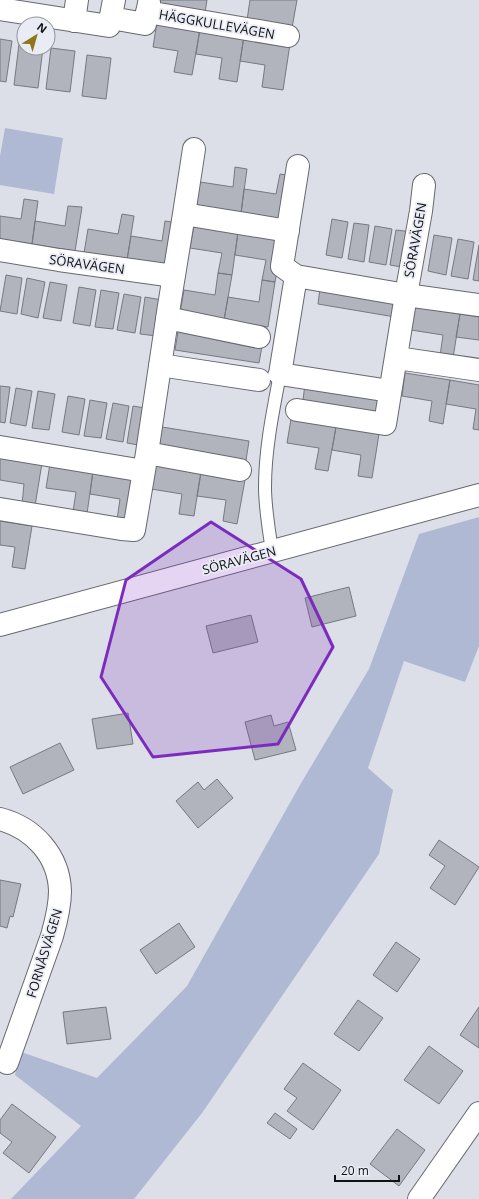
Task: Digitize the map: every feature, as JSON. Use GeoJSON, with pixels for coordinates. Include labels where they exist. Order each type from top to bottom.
{"type":"FeatureCollection","features":[{"type":"Feature","properties":{"kind":"street","name":"HÄGGKULLEVÄGEN"},"geometry":{"type":"LineString","coordinates":[[0,10],[76,10],[110,26],[112,9],[144,24],[148,6],[288,36]]}},
{"type":"Feature","properties":{"kind":"street"},"geometry":{"type":"LineString","coordinates":[[0,509],[134,530],[146,462],[194,149]]}},
{"type":"Feature","properties":{"kind":"street"},"geometry":{"type":"LineString","coordinates":[[298,166],[282,266],[296,276],[280,374],[390,391]]}},
{"type":"Feature","properties":{"kind":"street","name":"SÖRAVÄGEN"},"geometry":{"type":"LineString","coordinates":[[296,410],[385,424],[421,211],[424,185]]}},
{"type":"Feature","properties":{"kind":"street"},"geometry":{"type":"LineString","coordinates":[[184,214],[288,231]]}},
{"type":"Feature","properties":{"kind":"street","name":"SÖRAVÄGEN"},"geometry":{"type":"LineString","coordinates":[[0,250],[174,276]]}},
{"type":"Feature","properties":{"kind":"street","name":"SÖRAVÄGEN"},"geometry":{"type":"LineString","coordinates":[[296,276],[406,295],[479,305]]}},
{"type":"Feature","properties":{"kind":"street"},"geometry":{"type":"LineString","coordinates":[[167,318],[259,337]]}},
{"type":"Feature","properties":{"kind":"street"},"geometry":{"type":"LineString","coordinates":[[397,358],[479,370]]}},
{"type":"Feature","properties":{"kind":"street"},"geometry":{"type":"LineString","coordinates":[[160,365],[259,380]]}},
{"type":"Feature","properties":{"kind":"street"},"geometry":{"type":"LineString","coordinates":[[0,447],[240,470]]}},
{"type":"Feature","properties":{"kind":"street","name":"SÖRAVÄGEN"},"geometry":{"type":"LineString","coordinates":[[0,625],[479,495]]}},
{"type":"Feature","properties":{"kind":"street","name":"FORNÅSVÄGEN"},"geometry":{"type":"LineString","coordinates":[[0,819],[20,827],[33,836],[44,847],[50,855],[57,872],[60,891],[57,919],[52,936],[7,1064]]}},
{"type":"Feature","properties":{"kind":"street"},"geometry":{"type":"LineString","coordinates":[[419,1199],[479,1112]]}},
{"type":"Feature","properties":{"kind":"lane"},"geometry":{"type":"LineString","coordinates":[[259,380],[280,374],[266,456],[265,488],[268,526],[272,551]]}},
{"type":"Feature","properties":{"kind":"highlighted area"},"geometry":{"type":"Polygon","coordinates":[[[211,522],[301,579],[333,647],[278,744],[153,757],[101,677],[126,580],[211,522]]]}},
{"type":"Feature","properties":{"kind":"shaded area"},"geometry":{"type":"Polygon","coordinates":[[[5,128],[63,138],[54,194],[0,185],[0,156],[5,128]]]}},
{"type":"Feature","properties":{"kind":"shaded area"},"geometry":{"type":"Polygon","coordinates":[[[479,517],[479,646],[465,682],[404,661],[368,768],[393,790],[379,854],[202,1113],[134,1199],[11,1199],[81,1126],[15,1075],[21,1052],[97,1078],[187,986],[300,785],[369,669],[419,534],[479,517]]]}},
{"type":"Feature","properties":{"kind":"building"},"geometry":{"type":"Polygon","coordinates":[[[159,0],[207,0],[205,13],[159,5],[159,0]]]}},
{"type":"Feature","properties":{"kind":"building"},"geometry":{"type":"Polygon","coordinates":[[[250,0],[297,0],[292,28],[247,20],[250,0]]]}},
{"type":"Feature","properties":{"kind":"building"},"geometry":{"type":"Polygon","coordinates":[[[157,22],[200,29],[192,75],[174,72],[178,51],[153,47],[157,22]]]}},
{"type":"Feature","properties":{"kind":"building"},"geometry":{"type":"Polygon","coordinates":[[[200,29],[244,36],[237,82],[219,79],[222,58],[196,54],[200,29]]]}},
{"type":"Feature","properties":{"kind":"building"},"geometry":{"type":"Polygon","coordinates":[[[244,36],[290,44],[283,90],[262,87],[265,65],[240,61],[244,36]]]}},
{"type":"Feature","properties":{"kind":"building"},"geometry":{"type":"Polygon","coordinates":[[[0,39],[12,41],[6,82],[0,81],[0,39]]]}},
{"type":"Feature","properties":{"kind":"building"},"geometry":{"type":"Polygon","coordinates":[[[56,49],[75,51],[70,92],[46,89],[50,56],[56,56],[56,49]]]}},
{"type":"Feature","properties":{"kind":"building"},"geometry":{"type":"Polygon","coordinates":[[[87,55],[111,58],[106,99],[82,96],[87,55]]]}},
{"type":"Feature","properties":{"kind":"building"},"geometry":{"type":"Polygon","coordinates":[[[18,56],[42,56],[38,88],[14,85],[18,56]]]}},
{"type":"Feature","properties":{"kind":"building"},"geometry":{"type":"Polygon","coordinates":[[[235,167],[247,169],[241,213],[196,206],[200,182],[233,187],[235,167]]]}},
{"type":"Feature","properties":{"kind":"building"},"geometry":{"type":"Polygon","coordinates":[[[280,174],[292,176],[286,220],[241,213],[244,189],[276,194],[280,174]]]}},
{"type":"Feature","properties":{"kind":"building"},"geometry":{"type":"Polygon","coordinates":[[[24,199],[38,201],[32,244],[0,239],[0,216],[21,219],[24,199]]]}},
{"type":"Feature","properties":{"kind":"building"},"geometry":{"type":"Polygon","coordinates":[[[68,206],[82,207],[75,251],[32,244],[35,221],[65,226],[68,206]]]}},
{"type":"Feature","properties":{"kind":"building"},"geometry":{"type":"Polygon","coordinates":[[[122,214],[134,216],[127,260],[84,253],[88,229],[118,234],[122,214]]]}},
{"type":"Feature","properties":{"kind":"building"},"geometry":{"type":"Polygon","coordinates":[[[332,219],[348,222],[342,258],[326,255],[332,219]]]}},
{"type":"Feature","properties":{"kind":"building"},"geometry":{"type":"Polygon","coordinates":[[[165,221],[178,223],[171,267],[127,260],[131,236],[162,241],[165,221]]]}},
{"type":"Feature","properties":{"kind":"building"},"geometry":{"type":"Polygon","coordinates":[[[354,223],[369,225],[364,262],[348,259],[354,223]]]}},
{"type":"Feature","properties":{"kind":"building"},"geometry":{"type":"Polygon","coordinates":[[[194,225],[238,232],[232,275],[218,273],[222,253],[190,248],[194,225]]]}},
{"type":"Feature","properties":{"kind":"building"},"geometry":{"type":"Polygon","coordinates":[[[375,226],[392,229],[386,265],[369,262],[375,226]]]}},
{"type":"Feature","properties":{"kind":"building"},"geometry":{"type":"Polygon","coordinates":[[[396,230],[413,232],[407,268],[390,265],[396,230]]]}},
{"type":"Feature","properties":{"kind":"building"},"geometry":{"type":"Polygon","coordinates":[[[238,232],[282,239],[275,282],[262,280],[266,260],[235,255],[238,232]]]}},
{"type":"Feature","properties":{"kind":"building"},"geometry":{"type":"Polygon","coordinates":[[[434,235],[452,238],[446,275],[428,271],[434,235]]]}},
{"type":"Feature","properties":{"kind":"building"},"geometry":{"type":"Polygon","coordinates":[[[458,239],[474,242],[468,279],[451,276],[458,239]]]}},
{"type":"Feature","properties":{"kind":"building"},"geometry":{"type":"Polygon","coordinates":[[[479,245],[479,281],[473,280],[479,245]]]}},
{"type":"Feature","properties":{"kind":"building"},"geometry":{"type":"Polygon","coordinates":[[[218,273],[232,275],[224,320],[180,313],[184,290],[215,295],[218,273]]]}},
{"type":"Feature","properties":{"kind":"building"},"geometry":{"type":"Polygon","coordinates":[[[6,275],[22,278],[17,314],[0,311],[6,275]]]}},
{"type":"Feature","properties":{"kind":"building"},"geometry":{"type":"Polygon","coordinates":[[[27,278],[45,282],[38,318],[21,314],[27,278]]]}},
{"type":"Feature","properties":{"kind":"building"},"geometry":{"type":"Polygon","coordinates":[[[262,280],[275,282],[268,327],[224,320],[228,297],[259,302],[262,280]]]}},
{"type":"Feature","properties":{"kind":"building"},"geometry":{"type":"Polygon","coordinates":[[[50,282],[67,285],[61,321],[43,318],[50,282]]]}},
{"type":"Feature","properties":{"kind":"building"},"geometry":{"type":"Polygon","coordinates":[[[79,287],[96,290],[90,326],[73,323],[79,287]]]}},
{"type":"Feature","properties":{"kind":"building"},"geometry":{"type":"Polygon","coordinates":[[[320,288],[398,300],[395,317],[318,304],[320,288]]]}},
{"type":"Feature","properties":{"kind":"building"},"geometry":{"type":"Polygon","coordinates":[[[101,290],[119,293],[113,329],[95,327],[101,290]]]}},
{"type":"Feature","properties":{"kind":"building"},"geometry":{"type":"Polygon","coordinates":[[[124,294],[141,297],[135,333],[117,330],[124,294]]]}},
{"type":"Feature","properties":{"kind":"building"},"geometry":{"type":"Polygon","coordinates":[[[145,297],[162,300],[157,336],[140,334],[145,297]]]}},
{"type":"Feature","properties":{"kind":"building"},"geometry":{"type":"Polygon","coordinates":[[[415,307],[460,314],[453,358],[440,356],[443,335],[411,330],[415,307]]]}},
{"type":"Feature","properties":{"kind":"building"},"geometry":{"type":"Polygon","coordinates":[[[460,314],[479,317],[479,340],[456,337],[460,314]]]}},
{"type":"Feature","properties":{"kind":"building"},"geometry":{"type":"Polygon","coordinates":[[[178,332],[262,346],[259,363],[175,350],[178,332]]]}},
{"type":"Feature","properties":{"kind":"building"},"geometry":{"type":"Polygon","coordinates":[[[405,373],[450,380],[443,424],[429,421],[432,401],[402,396],[405,373]]]}},
{"type":"Feature","properties":{"kind":"building"},"geometry":{"type":"Polygon","coordinates":[[[450,380],[479,385],[479,430],[473,429],[476,409],[446,404],[450,380]]]}},
{"type":"Feature","properties":{"kind":"building"},"geometry":{"type":"Polygon","coordinates":[[[305,384],[382,397],[379,413],[303,400],[305,384]]]}},
{"type":"Feature","properties":{"kind":"building"},"geometry":{"type":"Polygon","coordinates":[[[0,386],[10,387],[5,423],[0,422],[0,386]]]}},
{"type":"Feature","properties":{"kind":"building"},"geometry":{"type":"Polygon","coordinates":[[[16,388],[32,391],[26,426],[10,423],[16,388]]]}},
{"type":"Feature","properties":{"kind":"building"},"geometry":{"type":"Polygon","coordinates":[[[38,391],[55,394],[49,430],[32,428],[38,391]]]}},
{"type":"Feature","properties":{"kind":"building"},"geometry":{"type":"Polygon","coordinates":[[[68,396],[85,399],[79,435],[62,432],[68,396]]]}},
{"type":"Feature","properties":{"kind":"building"},"geometry":{"type":"Polygon","coordinates":[[[90,400],[107,403],[101,438],[84,436],[90,400]]]}},
{"type":"Feature","properties":{"kind":"building"},"geometry":{"type":"Polygon","coordinates":[[[113,403],[129,406],[123,442],[106,439],[113,403]]]}},
{"type":"Feature","properties":{"kind":"building"},"geometry":{"type":"Polygon","coordinates":[[[133,406],[151,409],[144,446],[127,443],[133,406]]]}},
{"type":"Feature","properties":{"kind":"building"},"geometry":{"type":"Polygon","coordinates":[[[291,419],[336,427],[328,471],[315,469],[319,448],[287,443],[291,419]]]}},
{"type":"Feature","properties":{"kind":"building"},"geometry":{"type":"Polygon","coordinates":[[[162,427],[249,441],[246,460],[159,446],[162,427]]]}},
{"type":"Feature","properties":{"kind":"building"},"geometry":{"type":"Polygon","coordinates":[[[336,427],[379,434],[372,478],[358,476],[361,455],[332,450],[336,427]]]}},
{"type":"Feature","properties":{"kind":"building"},"geometry":{"type":"Polygon","coordinates":[[[0,456],[42,463],[35,506],[22,504],[24,484],[0,480],[0,456]]]}},
{"type":"Feature","properties":{"kind":"building"},"geometry":{"type":"Polygon","coordinates":[[[50,464],[93,471],[87,514],[73,512],[76,492],[46,488],[50,464]]]}},
{"type":"Feature","properties":{"kind":"building"},"geometry":{"type":"Polygon","coordinates":[[[155,465],[201,472],[194,516],[179,514],[182,494],[151,489],[155,465]]]}},
{"type":"Feature","properties":{"kind":"building"},"geometry":{"type":"Polygon","coordinates":[[[93,471],[137,478],[131,522],[117,520],[120,499],[90,494],[93,471]]]}},
{"type":"Feature","properties":{"kind":"building"},"geometry":{"type":"Polygon","coordinates":[[[201,472],[245,480],[237,524],[223,521],[226,500],[197,496],[201,472]]]}},
{"type":"Feature","properties":{"kind":"building"},"geometry":{"type":"Polygon","coordinates":[[[0,521],[32,526],[25,569],[12,567],[15,547],[0,545],[0,521]]]}},
{"type":"Feature","properties":{"kind":"building"},"geometry":{"type":"Polygon","coordinates":[[[349,587],[356,616],[312,627],[305,598],[349,587]]]}},
{"type":"Feature","properties":{"kind":"building"},"geometry":{"type":"Polygon","coordinates":[[[251,615],[258,642],[213,653],[206,626],[251,615]]]}},
{"type":"Feature","properties":{"kind":"building"},"geometry":{"type":"Polygon","coordinates":[[[128,713],[133,744],[97,749],[92,719],[128,713]]]}},
{"type":"Feature","properties":{"kind":"building"},"geometry":{"type":"Polygon","coordinates":[[[271,715],[274,726],[288,722],[296,750],[255,760],[245,722],[271,715]]]}},
{"type":"Feature","properties":{"kind":"building"},"geometry":{"type":"Polygon","coordinates":[[[60,743],[74,770],[23,794],[10,767],[60,743]]]}},
{"type":"Feature","properties":{"kind":"building"},"geometry":{"type":"Polygon","coordinates":[[[217,779],[233,798],[198,828],[176,801],[198,782],[204,790],[217,779]]]}},
{"type":"Feature","properties":{"kind":"building"},"geometry":{"type":"Polygon","coordinates":[[[439,840],[479,867],[455,905],[430,888],[445,866],[429,855],[439,840]]]}},
{"type":"Feature","properties":{"kind":"building"},"geometry":{"type":"Polygon","coordinates":[[[0,880],[21,884],[13,917],[10,916],[7,928],[0,926],[0,880]]]}},
{"type":"Feature","properties":{"kind":"building"},"geometry":{"type":"Polygon","coordinates":[[[179,923],[195,947],[156,974],[140,950],[179,923]]]}},
{"type":"Feature","properties":{"kind":"building"},"geometry":{"type":"Polygon","coordinates":[[[396,942],[420,959],[397,992],[373,975],[396,942]]]}},
{"type":"Feature","properties":{"kind":"building"},"geometry":{"type":"Polygon","coordinates":[[[358,1000],[383,1018],[359,1051],[334,1034],[358,1000]]]}},
{"type":"Feature","properties":{"kind":"building"},"geometry":{"type":"Polygon","coordinates":[[[106,1007],[111,1039],[67,1044],[63,1012],[106,1007]]]}},
{"type":"Feature","properties":{"kind":"building"},"geometry":{"type":"Polygon","coordinates":[[[479,1007],[479,1048],[460,1035],[479,1007]]]}},
{"type":"Feature","properties":{"kind":"building"},"geometry":{"type":"Polygon","coordinates":[[[429,1046],[463,1071],[439,1104],[404,1080],[429,1046]]]}},
{"type":"Feature","properties":{"kind":"building"},"geometry":{"type":"Polygon","coordinates":[[[303,1063],[341,1090],[313,1130],[287,1111],[297,1098],[284,1089],[303,1063]]]}},
{"type":"Feature","properties":{"kind":"building"},"geometry":{"type":"Polygon","coordinates":[[[12,1104],[56,1137],[29,1173],[3,1153],[12,1142],[0,1133],[0,1120],[12,1104]]]}},
{"type":"Feature","properties":{"kind":"building"},"geometry":{"type":"Polygon","coordinates":[[[275,1113],[297,1129],[290,1139],[267,1123],[275,1113]]]}},
{"type":"Feature","properties":{"kind":"building"},"geometry":{"type":"Polygon","coordinates":[[[397,1129],[425,1150],[399,1186],[370,1164],[397,1129]]]}}]}
